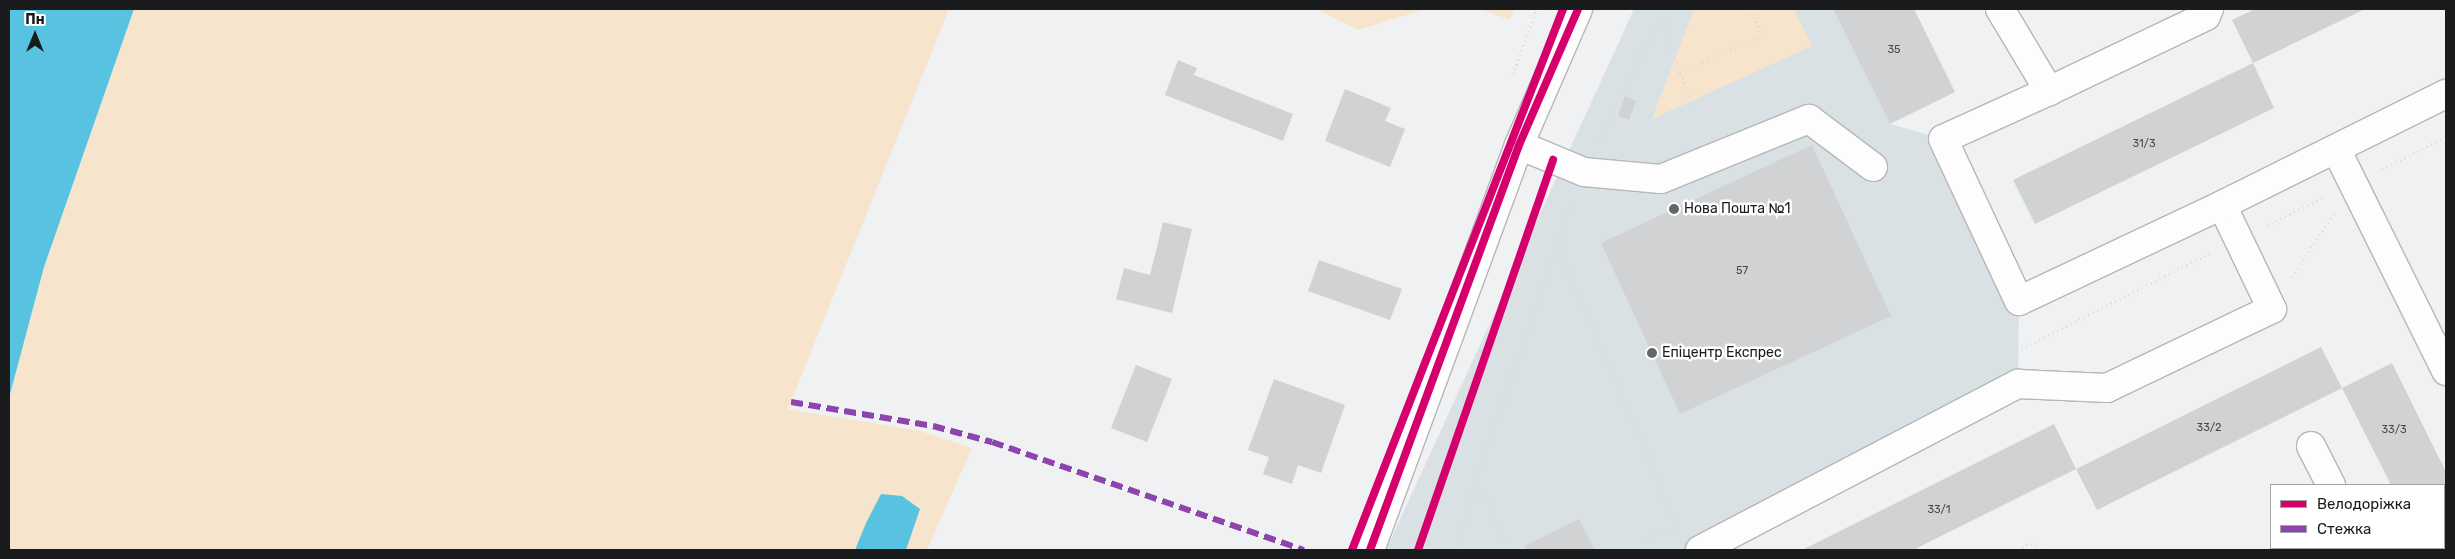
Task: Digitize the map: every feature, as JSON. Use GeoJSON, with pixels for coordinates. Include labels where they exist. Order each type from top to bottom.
{"type":"FeatureCollection","features":[{"type":"Feature","properties":{"kind":"street"},"geometry":{"type":"LineString","coordinates":[[1370,550],[1519,145],[1578,9]]}},
{"type":"Feature","properties":{"kind":"street"},"geometry":{"type":"LineString","coordinates":[[2000,9],[2048,91]]}},
{"type":"Feature","properties":{"kind":"street"},"geometry":{"type":"LineString","coordinates":[[2209,9],[2206,16],[1943,139],[2019,302],[2222,205],[2446,94]]}},
{"type":"Feature","properties":{"kind":"street"},"geometry":{"type":"LineString","coordinates":[[1519,145],[1584,172],[1662,178],[1809,119],[1874,166]]}},
{"type":"Feature","properties":{"kind":"street"},"geometry":{"type":"LineString","coordinates":[[2336,149],[2446,371]]}},
{"type":"Feature","properties":{"kind":"street"},"geometry":{"type":"LineString","coordinates":[[1700,550],[2018,384],[2107,388],[2272,310],[2222,205]]}},
{"type":"Feature","properties":{"kind":"street"},"geometry":{"type":"LineString","coordinates":[[2311,446],[2330,484]]}},
{"type":"Feature","properties":{"kind":"path"},"geometry":{"type":"LineString","coordinates":[[1456,550],[1476,480],[1557,242],[1584,172],[1664,9]]}},
{"type":"Feature","properties":{"kind":"path"},"geometry":{"type":"LineString","coordinates":[[1680,73],[1762,36],[1750,9]]}},
{"type":"Feature","properties":{"kind":"path"},"geometry":{"type":"LineString","coordinates":[[1661,14],[1680,73],[1695,109]]}},
{"type":"Feature","properties":{"kind":"path"},"geometry":{"type":"LineString","coordinates":[[2272,310],[2353,183],[2446,137]]}},
{"type":"Feature","properties":{"kind":"path"},"geometry":{"type":"LineString","coordinates":[[1557,242],[1677,526]]}},
{"type":"Feature","properties":{"kind":"path"},"geometry":{"type":"LineString","coordinates":[[1476,480],[1510,550]]}},
{"type":"Feature","properties":{"kind":"path"},"geometry":{"type":"LineString","coordinates":[[2018,550],[2031,543],[2040,550]]}},
{"type":"Feature","properties":{"kind":"shaded area"},"geometry":{"type":"Polygon","coordinates":[[[134,9],[949,9],[788,409],[920,431],[972,448],[927,550],[9,550],[9,398],[44,267],[134,9]]]}},
{"type":"Feature","properties":{"kind":"shaded area"},"geometry":{"type":"Polygon","coordinates":[[[1316,9],[1425,9],[1358,30],[1316,9]]]}},
{"type":"Feature","properties":{"kind":"shaded area"},"geometry":{"type":"Polygon","coordinates":[[[1480,9],[1514,9],[1510,20],[1480,9]]]}},
{"type":"Feature","properties":{"kind":"shaded area"},"geometry":{"type":"Polygon","coordinates":[[[1634,9],[1833,9],[1890,124],[1943,139],[2019,301],[2018,384],[1700,550],[1386,550],[1634,9]]]}},
{"type":"Feature","properties":{"kind":"shaded area"},"geometry":{"type":"Polygon","coordinates":[[[1694,9],[1794,9],[1812,46],[1652,119],[1694,9]]]}},
{"type":"Feature","properties":{"kind":"water"},"geometry":{"type":"Polygon","coordinates":[[[9,9],[134,9],[44,267],[9,398],[9,9]]]}},
{"type":"Feature","properties":{"kind":"water"},"geometry":{"type":"Polygon","coordinates":[[[881,494],[902,496],[920,509],[906,550],[855,550],[866,523],[881,494]]]}},
{"type":"Feature","properties":{"kind":"building"},"geometry":{"type":"Polygon","coordinates":[[[1833,9],[1914,9],[1955,92],[1890,124],[1833,9]]]}},
{"type":"Feature","properties":{"kind":"building"},"geometry":{"type":"Polygon","coordinates":[[[2255,9],[2365,9],[2253,63],[2232,20],[2255,9]]]}},
{"type":"Feature","properties":{"kind":"building"},"geometry":{"type":"Polygon","coordinates":[[[1178,60],[1197,68],[1194,75],[1293,114],[1283,141],[1165,95],[1178,60]]]}},
{"type":"Feature","properties":{"kind":"building"},"geometry":{"type":"Polygon","coordinates":[[[2253,63],[2274,108],[2035,224],[2013,180],[2253,63]]]}},
{"type":"Feature","properties":{"kind":"building"},"geometry":{"type":"Polygon","coordinates":[[[1345,89],[1391,108],[1385,121],[1405,129],[1390,167],[1325,141],[1345,89]]]}},
{"type":"Feature","properties":{"kind":"building"},"geometry":{"type":"Polygon","coordinates":[[[1625,96],[1636,101],[1629,120],[1618,116],[1625,96]]]}},
{"type":"Feature","properties":{"kind":"building"},"geometry":{"type":"Polygon","coordinates":[[[1812,145],[1891,316],[1680,414],[1601,243],[1812,145]]]}},
{"type":"Feature","properties":{"kind":"building"},"geometry":{"type":"Polygon","coordinates":[[[1163,222],[1192,229],[1172,313],[1116,299],[1124,268],[1150,275],[1163,222]]]}},
{"type":"Feature","properties":{"kind":"building"},"geometry":{"type":"Polygon","coordinates":[[[1319,260],[1402,289],[1390,320],[1308,291],[1319,260]]]}},
{"type":"Feature","properties":{"kind":"building"},"geometry":{"type":"Polygon","coordinates":[[[2321,347],[2342,388],[2097,510],[2076,469],[2321,347]]]}},
{"type":"Feature","properties":{"kind":"building"},"geometry":{"type":"Polygon","coordinates":[[[2392,363],[2446,472],[2446,550],[2423,549],[2445,549],[2445,484],[2390,484],[2342,388],[2392,363]]]}},
{"type":"Feature","properties":{"kind":"building"},"geometry":{"type":"Polygon","coordinates":[[[1136,365],[1172,379],[1147,442],[1111,428],[1136,365]]]}},
{"type":"Feature","properties":{"kind":"building"},"geometry":{"type":"Polygon","coordinates":[[[1274,379],[1345,405],[1321,473],[1298,465],[1292,484],[1263,474],[1269,457],[1248,450],[1274,379]]]}},
{"type":"Feature","properties":{"kind":"building"},"geometry":{"type":"Polygon","coordinates":[[[2054,424],[2076,469],[1913,550],[1802,550],[2054,424]]]}},
{"type":"Feature","properties":{"kind":"building"},"geometry":{"type":"Polygon","coordinates":[[[1579,519],[1595,550],[1527,550],[1525,546],[1579,519]]]}},
{"type":"Feature","properties":{"kind":"marked path"},"geometry":{"type":"LineString","coordinates":[[791,402],[933,426],[992,442],[1304,550]]}},
{"type":"Feature","properties":{"kind":"cycle path"},"geometry":{"type":"LineString","coordinates":[[1352,550],[1563,9]]}},
{"type":"Feature","properties":{"kind":"cycle path"},"geometry":{"type":"LineString","coordinates":[[1370,550],[1519,145],[1578,9]]}},
{"type":"Feature","properties":{"kind":"cycle path"},"geometry":{"type":"LineString","coordinates":[[1418,550],[1553,160]]}},
{"type":"Feature","properties":{"kind":"place","name":"Нова Пошта №1"},"geometry":{"type":"Point","coordinates":[1674,209]}},
{"type":"Feature","properties":{"kind":"place","name":"Епіцентр Експрес"},"geometry":{"type":"Point","coordinates":[1652,353]}}]}
